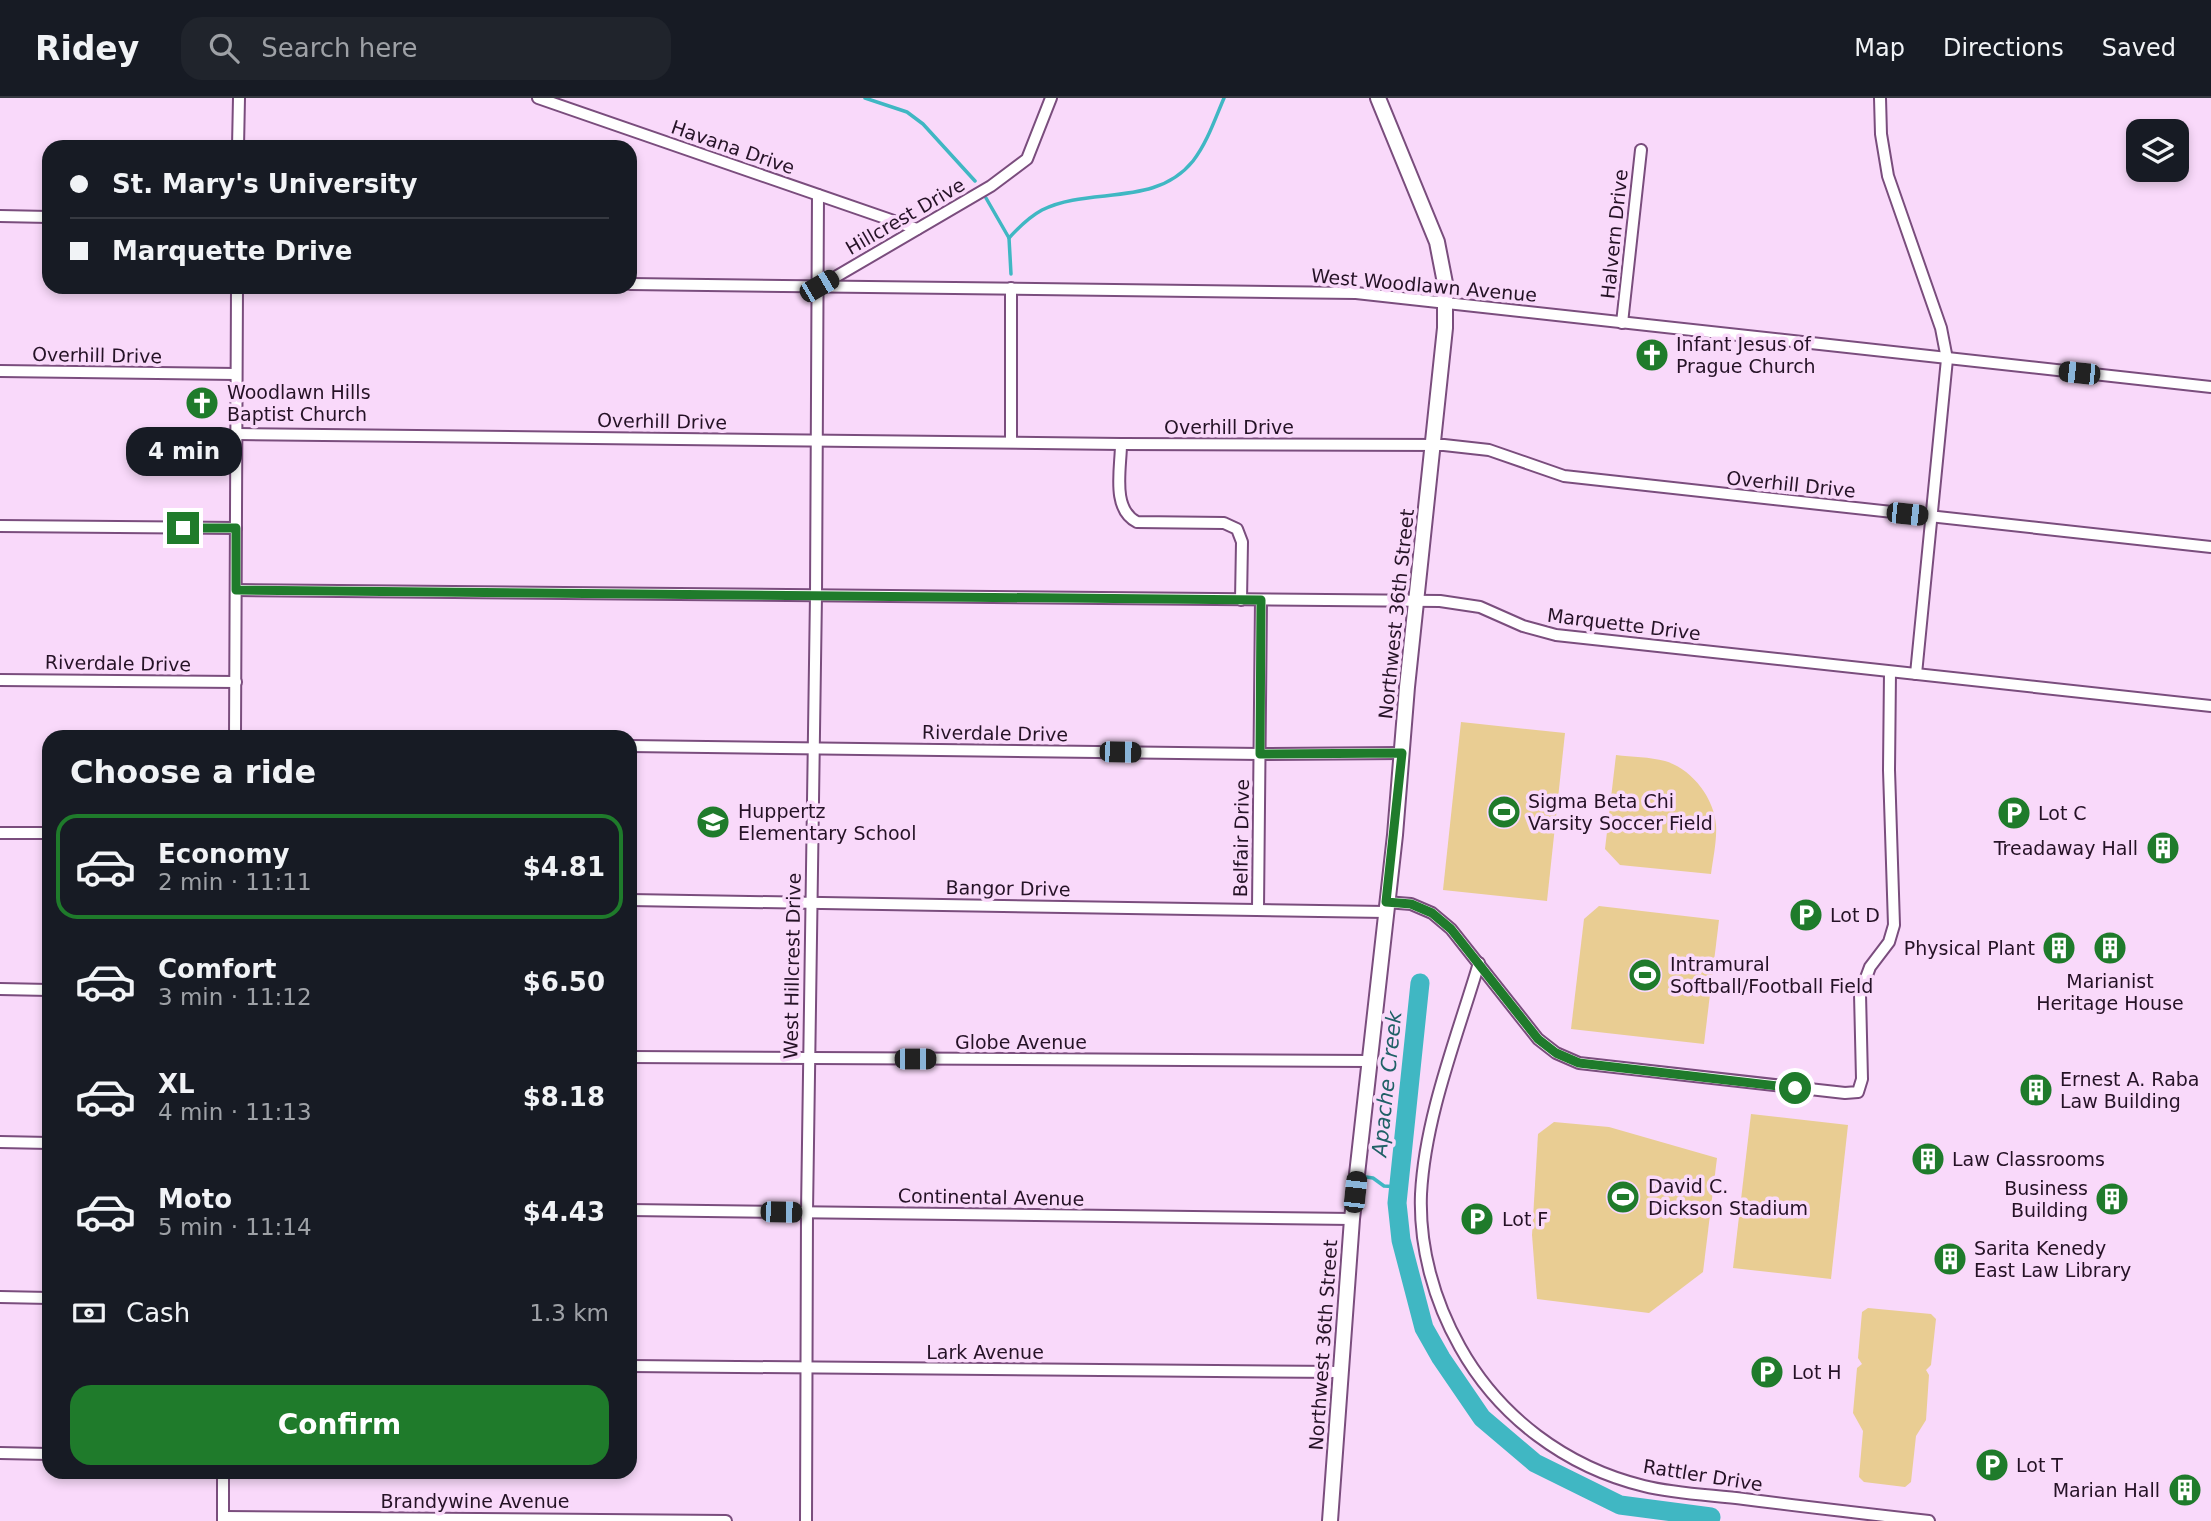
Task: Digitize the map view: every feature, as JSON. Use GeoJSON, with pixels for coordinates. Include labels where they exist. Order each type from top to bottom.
{"type":"FeatureCollection","features":[{"type":"Feature","properties":{"kind":"main road","name":"Northwest 36th Street"},"geometry":{"type":"LineString","coordinates":[[1330,1521],[1352,1219],[1445,328],[1444,269],[1437,240],[1378,98]]}},
{"type":"Feature","properties":{"kind":"street"},"geometry":{"type":"LineString","coordinates":[[238,140],[239,98]]}},
{"type":"Feature","properties":{"kind":"street","name":"Havana Drive"},"geometry":{"type":"LineString","coordinates":[[538,98],[917,229]]}},
{"type":"Feature","properties":{"kind":"street","name":"Hillcrest Drive"},"geometry":{"type":"LineString","coordinates":[[818,195],[819,286],[1005,177],[1027,159],[1051,98]]}},
{"type":"Feature","properties":{"kind":"street"},"geometry":{"type":"LineString","coordinates":[[1880,98],[1881,134],[1888,176],[1941,328],[1947,359],[1916,674]]}},
{"type":"Feature","properties":{"kind":"street","name":"Halvern Drive"},"geometry":{"type":"LineString","coordinates":[[1622,323],[1641,150]]}},
{"type":"Feature","properties":{"kind":"street"},"geometry":{"type":"LineString","coordinates":[[0,216],[42,217]]}},
{"type":"Feature","properties":{"kind":"street","name":"West Woodlawn Avenue"},"geometry":{"type":"LineString","coordinates":[[637,284],[1337,292],[2211,387]]}},
{"type":"Feature","properties":{"kind":"street","name":"West Hillcrest Drive"},"geometry":{"type":"LineString","coordinates":[[806,1521],[808,1059],[819,286]]}},
{"type":"Feature","properties":{"kind":"street"},"geometry":{"type":"LineString","coordinates":[[1011,288],[1011,442]]}},
{"type":"Feature","properties":{"kind":"street"},"geometry":{"type":"LineString","coordinates":[[235,730],[237,294]]}},
{"type":"Feature","properties":{"kind":"street","name":"Overhill Drive"},"geometry":{"type":"LineString","coordinates":[[0,371],[236,374]]}},
{"type":"Feature","properties":{"kind":"street","name":"Overhill Drive"},"geometry":{"type":"LineString","coordinates":[[237,434],[1433,445],[1489,450],[1564,476],[2211,547]]}},
{"type":"Feature","properties":{"kind":"street"},"geometry":{"type":"LineString","coordinates":[[1121,444],[1120,503],[1132,519],[1137,522],[1224,523],[1237,529],[1242,542],[1241,600]]}},
{"type":"Feature","properties":{"kind":"street"},"geometry":{"type":"LineString","coordinates":[[0,526],[236,528]]}},
{"type":"Feature","properties":{"kind":"street","name":"Marquette Drive"},"geometry":{"type":"LineString","coordinates":[[236,590],[1416,600],[1480,607],[1523,626],[1556,635],[2211,706]]}},
{"type":"Feature","properties":{"kind":"street","name":"Belfair Drive"},"geometry":{"type":"LineString","coordinates":[[1258,909],[1261,600]]}},
{"type":"Feature","properties":{"kind":"street","name":"Bangor Drive"},"geometry":{"type":"LineString","coordinates":[[637,900],[1258,909],[1386,907],[1411,904],[1432,913],[1451,929],[1538,1039],[1556,1053],[1579,1063],[1845,1093],[1858,1092],[1863,1079],[1860,994],[1870,967],[1889,942],[1894,925],[1889,770],[1890,672]]}},
{"type":"Feature","properties":{"kind":"street","name":"Riverdale Drive"},"geometry":{"type":"LineString","coordinates":[[0,680],[236,682]]}},
{"type":"Feature","properties":{"kind":"street","name":"Riverdale Drive"},"geometry":{"type":"LineString","coordinates":[[637,747],[1260,754],[1402,753]]}},
{"type":"Feature","properties":{"kind":"street"},"geometry":{"type":"LineString","coordinates":[[0,833],[42,833]]}},
{"type":"Feature","properties":{"kind":"street","name":"Rattler Drive"},"geometry":{"type":"LineString","coordinates":[[1479,963],[1429,1133],[1421,1196],[1424,1240],[1434,1293],[1472,1370],[1529,1431],[1561,1452],[1597,1470],[1645,1486],[1929,1521]]}},
{"type":"Feature","properties":{"kind":"street"},"geometry":{"type":"LineString","coordinates":[[0,989],[42,990]]}},
{"type":"Feature","properties":{"kind":"street","name":"Globe Avenue"},"geometry":{"type":"LineString","coordinates":[[637,1057],[1369,1061]]}},
{"type":"Feature","properties":{"kind":"street"},"geometry":{"type":"LineString","coordinates":[[0,1142],[42,1143]]}},
{"type":"Feature","properties":{"kind":"street","name":"Continental Avenue"},"geometry":{"type":"LineString","coordinates":[[637,1210],[1352,1219]]}},
{"type":"Feature","properties":{"kind":"street"},"geometry":{"type":"LineString","coordinates":[[0,1297],[42,1298]]}},
{"type":"Feature","properties":{"kind":"street","name":"Lark Avenue"},"geometry":{"type":"LineString","coordinates":[[637,1366],[1339,1372]]}},
{"type":"Feature","properties":{"kind":"street"},"geometry":{"type":"LineString","coordinates":[[0,1453],[42,1454]]}},
{"type":"Feature","properties":{"kind":"street"},"geometry":{"type":"LineString","coordinates":[[223,1479],[223,1519]]}},
{"type":"Feature","properties":{"kind":"street"},"geometry":{"type":"LineString","coordinates":[[1803,1521],[1805,1507]]}},
{"type":"Feature","properties":{"kind":"street","name":"Brandywine Avenue"},"geometry":{"type":"LineString","coordinates":[[223,1519],[726,1521]]}},
{"type":"Feature","properties":{"kind":"shaded area","name":"Sigma Beta Chi Varsity Soccer Field"},"geometry":{"type":"Polygon","coordinates":[[[1461,722],[1565,733],[1547,901],[1443,890],[1461,722]]]}},
{"type":"Feature","properties":{"kind":"shaded area"},"geometry":{"type":"Polygon","coordinates":[[[1616,755],[1665,761],[1684,771],[1700,786],[1711,805],[1716,825],[1711,874],[1620,865],[1605,849],[1616,755]]]}},
{"type":"Feature","properties":{"kind":"shaded area","name":"Intramural Softball/Football Field"},"geometry":{"type":"Polygon","coordinates":[[[1599,906],[1719,920],[1704,1044],[1571,1029],[1584,919],[1599,906]]]}},
{"type":"Feature","properties":{"kind":"shaded area"},"geometry":{"type":"Polygon","coordinates":[[[1751,1114],[1848,1125],[1831,1279],[1733,1268],[1751,1114]]]}},
{"type":"Feature","properties":{"kind":"shaded area","name":"David C. Dickson Stadium"},"geometry":{"type":"Polygon","coordinates":[[[1554,1122],[1609,1127],[1717,1158],[1703,1272],[1649,1313],[1537,1299],[1532,1235],[1538,1134],[1554,1122]]]}},
{"type":"Feature","properties":{"kind":"shaded area"},"geometry":{"type":"Polygon","coordinates":[[[1868,1308],[1931,1314],[1936,1319],[1931,1365],[1926,1370],[1929,1375],[1926,1420],[1916,1436],[1911,1482],[1905,1487],[1864,1482],[1859,1477],[1863,1431],[1853,1413],[1857,1368],[1862,1364],[1858,1358],[1862,1312],[1868,1308]]]}},
{"type":"Feature","properties":{"kind":"waterway","name":"Apache Creek"},"geometry":{"type":"LineString","coordinates":[[865,98],[907,112],[923,124],[975,181]]}},
{"type":"Feature","properties":{"kind":"waterway"},"geometry":{"type":"LineString","coordinates":[[1009,238],[1033,216],[1061,203],[1141,191],[1178,176],[1202,147],[1224,98]]}},
{"type":"Feature","properties":{"kind":"waterway","name":"Apache Creek"},"geometry":{"type":"LineString","coordinates":[[986,198],[1009,238],[1011,274]]}},
{"type":"Feature","properties":{"kind":"waterway","name":"Apache Creek"},"geometry":{"type":"LineString","coordinates":[[1420,983],[1397,1203],[1401,1240],[1424,1328],[1482,1418],[1535,1463],[1620,1505],[1711,1517]]}},
{"type":"Feature","properties":{"kind":"waterway"},"geometry":{"type":"LineString","coordinates":[[1366,1177],[1373,1178],[1384,1186],[1399,1187]]}},
{"type":"Feature","properties":{"kind":"place","name":"Infant Jesus of Prague Church"},"geometry":{"type":"Point","coordinates":[1652,355]}},
{"type":"Feature","properties":{"kind":"place","name":"Woodlawn Hills Baptist Church"},"geometry":{"type":"Point","coordinates":[202,403]}},
{"type":"Feature","properties":{"kind":"place","name":"Sigma Beta Chi Varsity Soccer Field"},"geometry":{"type":"Point","coordinates":[1504,812]}},
{"type":"Feature","properties":{"kind":"place","name":"Lot C"},"geometry":{"type":"Point","coordinates":[2014,813]}},
{"type":"Feature","properties":{"kind":"place","name":"Huppertz Elementary School"},"geometry":{"type":"Point","coordinates":[713,822]}},
{"type":"Feature","properties":{"kind":"place","name":"Treadaway Hall"},"geometry":{"type":"Point","coordinates":[2163,848]}},
{"type":"Feature","properties":{"kind":"place","name":"Lot D"},"geometry":{"type":"Point","coordinates":[1806,915]}},
{"type":"Feature","properties":{"kind":"place","name":"Physical Plant"},"geometry":{"type":"Point","coordinates":[2059,948]}},
{"type":"Feature","properties":{"kind":"place","name":"Marianist Heritage House"},"geometry":{"type":"Point","coordinates":[2110,948]}},
{"type":"Feature","properties":{"kind":"place","name":"Intramural Softball/Football Field"},"geometry":{"type":"Point","coordinates":[1645,975]}},
{"type":"Feature","properties":{"kind":"place","name":"Ernest A. Raba Law Building"},"geometry":{"type":"Point","coordinates":[2036,1090]}},
{"type":"Feature","properties":{"kind":"place","name":"Law Classrooms"},"geometry":{"type":"Point","coordinates":[1928,1159]}},
{"type":"Feature","properties":{"kind":"place","name":"David C. Dickson Stadium"},"geometry":{"type":"Point","coordinates":[1623,1197]}},
{"type":"Feature","properties":{"kind":"place","name":"Business Building"},"geometry":{"type":"Point","coordinates":[2112,1199]}},
{"type":"Feature","properties":{"kind":"place","name":"Lot F"},"geometry":{"type":"Point","coordinates":[1477,1219]}},
{"type":"Feature","properties":{"kind":"place","name":"Sarita Kenedy East Law Library"},"geometry":{"type":"Point","coordinates":[1950,1259]}},
{"type":"Feature","properties":{"kind":"place","name":"Lot H"},"geometry":{"type":"Point","coordinates":[1767,1372]}},
{"type":"Feature","properties":{"kind":"place","name":"Lot T"},"geometry":{"type":"Point","coordinates":[1992,1465]}},
{"type":"Feature","properties":{"kind":"place","name":"Marian Hall"},"geometry":{"type":"Point","coordinates":[2185,1490]}},
{"type":"Feature","properties":{"kind":"route"},"geometry":{"type":"LineString","coordinates":[[183,528],[236,528],[236,590],[1261,600],[1260,754],[1402,753],[1386,902],[1411,904],[1432,913],[1451,929],[1538,1039],[1556,1053],[1579,1063],[1795,1088]]}}]}
